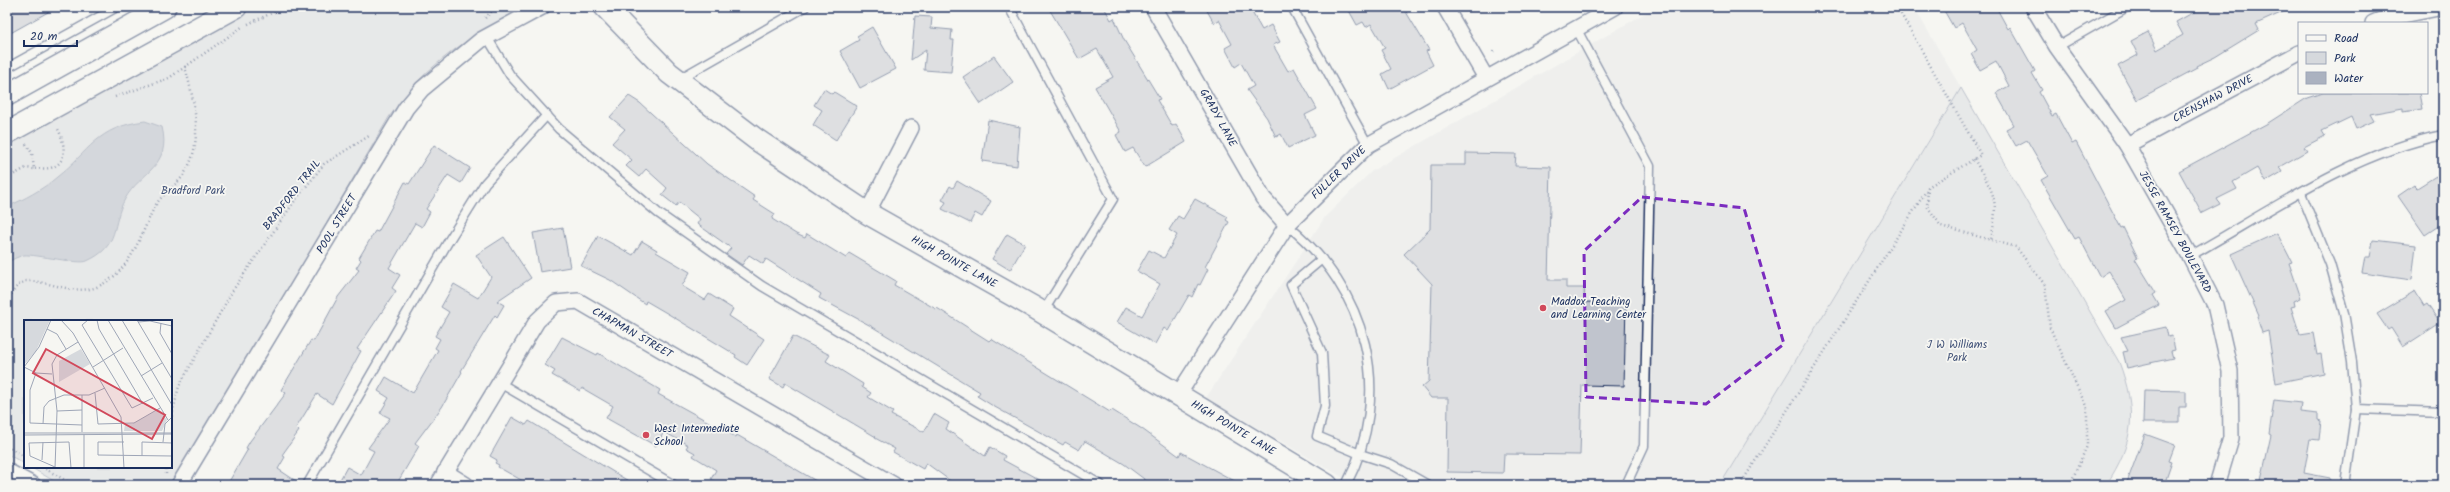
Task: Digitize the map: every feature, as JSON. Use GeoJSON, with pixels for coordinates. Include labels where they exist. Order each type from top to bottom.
{"type":"FeatureCollection","features":[{"type":"Feature","properties":{"kind":"street"},"geometry":{"type":"LineString","coordinates":[[7,95],[165,7]]}},
{"type":"Feature","properties":{"kind":"street"},"geometry":{"type":"LineString","coordinates":[[15,136],[236,7]]}},
{"type":"Feature","properties":{"kind":"street","name":"POOL STREET"},"geometry":{"type":"LineString","coordinates":[[179,485],[406,108],[422,89],[487,37],[542,7]]}},
{"type":"Feature","properties":{"kind":"street","name":"HIGH POINTE LANE"},"geometry":{"type":"LineString","coordinates":[[605,7],[677,80],[757,140],[867,213],[1043,312],[1327,485]]}},
{"type":"Feature","properties":{"kind":"street","name":"GRADY LANE"},"geometry":{"type":"LineString","coordinates":[[1153,7],[1263,198],[1287,225]]}},
{"type":"Feature","properties":{"kind":"street"},"geometry":{"type":"LineString","coordinates":[[1445,7],[1486,78]]}},
{"type":"Feature","properties":{"kind":"street","name":"FULLER DRIVE"},"geometry":{"type":"LineString","coordinates":[[1178,395],[1287,225],[1368,145],[1615,7]]}},
{"type":"Feature","properties":{"kind":"street","name":"JESSE RAMSEY BOULEVARD"},"geometry":{"type":"LineString","coordinates":[[2033,7],[2057,47],[2127,145],[2190,256],[2215,305],[2230,371],[2231,438],[2217,485]]}},
{"type":"Feature","properties":{"kind":"street"},"geometry":{"type":"LineString","coordinates":[[2380,16],[2443,8]]}},
{"type":"Feature","properties":{"kind":"street","name":"CRENSHAW DRIVE"},"geometry":{"type":"LineString","coordinates":[[2127,145],[2298,54]]}},
{"type":"Feature","properties":{"kind":"street"},"geometry":{"type":"LineString","coordinates":[[867,213],[911,128]]}},
{"type":"Feature","properties":{"kind":"street","name":"CHAPMAN STREET"},"geometry":{"type":"LineString","coordinates":[[441,479],[498,382],[537,321],[556,303],[578,301],[894,485]]}},
{"type":"Feature","properties":{"kind":"street"},"geometry":{"type":"LineString","coordinates":[[7,471],[33,485]]}},
{"type":"Feature","properties":{"kind":"street"},"geometry":{"type":"LineString","coordinates":[[441,479],[466,485]]}},
{"type":"Feature","properties":{"kind":"lane"},"geometry":{"type":"LineString","coordinates":[[7,68],[117,7]]}},
{"type":"Feature","properties":{"kind":"lane"},"geometry":{"type":"LineString","coordinates":[[677,80],[805,7]]}},
{"type":"Feature","properties":{"kind":"lane"},"geometry":{"type":"LineString","coordinates":[[1010,7],[1113,199],[1043,312]]}},
{"type":"Feature","properties":{"kind":"lane"},"geometry":{"type":"LineString","coordinates":[[1292,7],[1368,145]]}},
{"type":"Feature","properties":{"kind":"lane"},"geometry":{"type":"LineString","coordinates":[[2057,47],[2127,7]]}},
{"type":"Feature","properties":{"kind":"lane"},"geometry":{"type":"LineString","coordinates":[[1576,28],[1650,166],[1644,446],[1626,485]]}},
{"type":"Feature","properties":{"kind":"lane"},"geometry":{"type":"LineString","coordinates":[[487,37],[510,75],[559,129],[658,213],[762,286],[1101,485]]}},
{"type":"Feature","properties":{"kind":"lane"},"geometry":{"type":"LineString","coordinates":[[307,485],[448,242],[485,183],[547,116]]}},
{"type":"Feature","properties":{"kind":"lane"},"geometry":{"type":"LineString","coordinates":[[2190,256],[2301,193],[2384,152],[2443,135]]}},
{"type":"Feature","properties":{"kind":"lane"},"geometry":{"type":"LineString","coordinates":[[2301,193],[2330,264],[2344,313],[2352,362],[2356,409],[2345,485]]}},
{"type":"Feature","properties":{"kind":"lane"},"geometry":{"type":"LineString","coordinates":[[1287,225],[1322,259],[1343,288],[1352,306],[1366,346],[1370,390],[1367,426],[1360,454],[1346,485]]}},
{"type":"Feature","properties":{"kind":"lane"},"geometry":{"type":"LineString","coordinates":[[1322,259],[1291,285],[1322,353],[1325,406],[1317,436],[1360,454],[1391,464],[1428,485]]}},
{"type":"Feature","properties":{"kind":"lane"},"geometry":{"type":"LineString","coordinates":[[498,382],[674,485]]}},
{"type":"Feature","properties":{"kind":"lane"},"geometry":{"type":"LineString","coordinates":[[2356,409],[2443,412]]}},
{"type":"Feature","properties":{"kind":"path"},"geometry":{"type":"LineString","coordinates":[[108,100],[169,78],[250,22],[286,7]]}},
{"type":"Feature","properties":{"kind":"path"},"geometry":{"type":"LineString","coordinates":[[482,21],[496,7]]}},
{"type":"Feature","properties":{"kind":"path"},"geometry":{"type":"LineString","coordinates":[[1740,485],[1928,187],[1981,155],[1897,7]]}},
{"type":"Feature","properties":{"kind":"path"},"geometry":{"type":"LineString","coordinates":[[7,301],[17,286],[24,281],[56,284],[79,290],[94,288],[116,273],[130,258],[141,240],[154,207],[184,174],[191,160],[196,135],[196,114],[185,68]]}},
{"type":"Feature","properties":{"kind":"path"},"geometry":{"type":"LineString","coordinates":[[7,180],[26,168],[50,168],[63,157],[64,145],[54,122]]}},
{"type":"Feature","properties":{"kind":"path","name":"BRADFORD TRAIL"},"geometry":{"type":"LineString","coordinates":[[172,416],[179,386],[232,290],[285,215],[324,164],[367,138],[372,132]]}},
{"type":"Feature","properties":{"kind":"path"},"geometry":{"type":"LineString","coordinates":[[15,136],[32,153],[34,169]]}},
{"type":"Feature","properties":{"kind":"path"},"geometry":{"type":"LineString","coordinates":[[1974,159],[1994,194],[1996,205],[1991,240]]}},
{"type":"Feature","properties":{"kind":"path"},"geometry":{"type":"LineString","coordinates":[[7,166],[12,176]]}},
{"type":"Feature","properties":{"kind":"path"},"geometry":{"type":"LineString","coordinates":[[1928,187],[1927,206],[1941,226],[2016,247],[2045,285],[2050,328],[2087,408],[2087,446],[2072,480],[2068,485]]}},
{"type":"Feature","properties":{"kind":"path"},"geometry":{"type":"LineString","coordinates":[[7,446],[24,456]]}},
{"type":"Feature","properties":{"kind":"path"},"geometry":{"type":"LineString","coordinates":[[44,468],[74,485]]}},
{"type":"Feature","properties":{"kind":"highlighted area"},"geometry":{"type":"Polygon","coordinates":[[[1642,197],[1744,208],[1784,344],[1706,404],[1586,397],[1584,251],[1642,197]]]}},
{"type":"Feature","properties":{"kind":"shaded area","name":"Maddox Teaching and Learning Center"},"geometry":{"type":"Polygon","coordinates":[[[1656,7],[1914,7],[1961,88],[1720,485],[1356,485],[1206,398],[1325,217],[1372,171],[1656,7]]]}},
{"type":"Feature","properties":{"kind":"green space","name":"Bradford Park"},"geometry":{"type":"Polygon","coordinates":[[[252,7],[524,7],[467,41],[440,61],[416,83],[389,117],[174,485],[61,485],[32,468],[172,468],[172,320],[24,320],[24,463],[7,454],[7,144],[252,7]]]}},
{"type":"Feature","properties":{"kind":"green space","name":"J W Williams Park"},"geometry":{"type":"Polygon","coordinates":[[[1961,88],[2119,362],[2129,395],[2130,425],[2128,440],[2116,469],[2106,485],[1720,485],[1961,88]]]}},
{"type":"Feature","properties":{"kind":"water"},"geometry":{"type":"Polygon","coordinates":[[[145,121],[162,127],[164,140],[163,151],[153,168],[131,190],[125,199],[114,234],[105,248],[98,255],[83,262],[24,255],[7,262],[7,207],[33,194],[51,182],[104,134],[129,124],[145,121]]]}},
{"type":"Feature","properties":{"kind":"building"},"geometry":{"type":"Polygon","coordinates":[[[7,7],[57,7],[7,35],[7,7]]]}},
{"type":"Feature","properties":{"kind":"building"},"geometry":{"type":"Polygon","coordinates":[[[1048,7],[1104,7],[1111,20],[1114,18],[1124,40],[1160,99],[1157,100],[1172,126],[1176,124],[1186,142],[1145,167],[1133,148],[1125,152],[1116,135],[1121,132],[1095,87],[1113,77],[1097,49],[1079,59],[1048,7]]]}},
{"type":"Feature","properties":{"kind":"building"},"geometry":{"type":"Polygon","coordinates":[[[1205,7],[1249,7],[1262,30],[1271,25],[1280,42],[1273,45],[1288,71],[1294,68],[1317,109],[1305,115],[1315,135],[1288,148],[1281,134],[1276,137],[1267,118],[1247,90],[1254,86],[1241,63],[1235,67],[1225,48],[1232,44],[1219,20],[1214,23],[1205,7]]]}},
{"type":"Feature","properties":{"kind":"building"},"geometry":{"type":"Polygon","coordinates":[[[1347,7],[1403,7],[1429,50],[1426,51],[1433,65],[1389,89],[1382,74],[1391,69],[1381,50],[1385,48],[1371,24],[1366,27],[1363,22],[1357,25],[1347,7]]]}},
{"type":"Feature","properties":{"kind":"building"},"geometry":{"type":"Polygon","coordinates":[[[1942,7],[1996,7],[2008,29],[2010,27],[2035,71],[2032,73],[2042,90],[2039,92],[2052,116],[2056,114],[2072,144],[2076,142],[2121,228],[2123,227],[2138,258],[2135,259],[2156,293],[2153,295],[2159,305],[2116,328],[2106,311],[2126,300],[2109,271],[2100,277],[2079,237],[2075,239],[2041,180],[2048,176],[2027,140],[2016,146],[2006,129],[2014,125],[1996,93],[2009,86],[1996,61],[1980,70],[1971,54],[1977,50],[1962,23],[1954,28],[1942,7]]]}},
{"type":"Feature","properties":{"kind":"building"},"geometry":{"type":"Polygon","coordinates":[[[2203,7],[2294,7],[2256,24],[2259,30],[2215,57],[2196,66],[2197,68],[2137,100],[2118,66],[2138,55],[2131,41],[2148,32],[2157,50],[2183,35],[2176,22],[2203,7]]]}},
{"type":"Feature","properties":{"kind":"building"},"geometry":{"type":"Polygon","coordinates":[[[915,16],[932,17],[931,28],[952,30],[951,40],[954,40],[951,72],[924,70],[926,50],[911,60],[915,16]]]}},
{"type":"Feature","properties":{"kind":"building"},"geometry":{"type":"Polygon","coordinates":[[[872,27],[896,69],[860,88],[840,51],[859,40],[857,36],[872,27]]]}},
{"type":"Feature","properties":{"kind":"building"},"geometry":{"type":"Polygon","coordinates":[[[994,56],[1013,82],[981,104],[963,77],[994,56]]]}},
{"type":"Feature","properties":{"kind":"building"},"geometry":{"type":"Polygon","coordinates":[[[824,89],[832,94],[834,92],[857,106],[836,140],[813,125],[822,110],[814,105],[824,89]]]}},
{"type":"Feature","properties":{"kind":"building"},"geometry":{"type":"Polygon","coordinates":[[[2319,94],[2419,94],[2422,109],[2403,112],[2403,108],[2370,114],[2374,121],[2356,129],[2351,117],[2322,131],[2325,136],[2304,147],[2307,151],[2279,167],[2282,172],[2265,182],[2257,168],[2233,182],[2237,189],[2217,199],[2220,204],[2202,213],[2179,171],[2268,123],[2307,98],[2319,94]]]}},
{"type":"Feature","properties":{"kind":"building"},"geometry":{"type":"Polygon","coordinates":[[[629,96],[640,103],[707,164],[755,197],[753,200],[775,214],[772,219],[805,238],[807,234],[846,258],[849,253],[896,281],[894,285],[936,309],[937,308],[989,341],[991,339],[1110,412],[1112,410],[1142,429],[1179,456],[1181,452],[1242,485],[1152,485],[1124,464],[1085,441],[1079,450],[1065,442],[1063,445],[993,406],[977,396],[980,392],[871,326],[819,298],[821,294],[766,259],[763,264],[749,255],[742,265],[726,254],[731,248],[697,224],[700,219],[679,202],[676,206],[662,195],[667,188],[646,169],[639,177],[626,166],[632,160],[612,143],[625,129],[610,117],[629,96]]]}},
{"type":"Feature","properties":{"kind":"building"},"geometry":{"type":"Polygon","coordinates":[[[988,120],[1020,127],[1017,166],[982,161],[988,120]]]}},
{"type":"Feature","properties":{"kind":"building"},"geometry":{"type":"Polygon","coordinates":[[[434,145],[470,168],[461,183],[448,175],[426,209],[430,212],[422,227],[415,223],[389,268],[400,275],[392,288],[396,291],[357,349],[361,351],[332,404],[317,394],[296,428],[299,431],[282,455],[285,457],[278,469],[302,485],[227,485],[248,449],[246,448],[250,441],[286,393],[281,390],[311,340],[314,341],[338,297],[359,270],[356,268],[361,260],[359,258],[375,231],[378,232],[405,182],[409,184],[434,145]]]}},
{"type":"Feature","properties":{"kind":"building"},"geometry":{"type":"Polygon","coordinates":[[[1466,153],[1516,154],[1515,166],[1551,167],[1548,280],[1566,280],[1566,288],[1584,288],[1584,302],[1626,303],[1624,386],[1582,385],[1580,455],[1504,454],[1503,473],[1447,472],[1448,398],[1431,398],[1422,387],[1429,381],[1432,284],[1404,254],[1430,229],[1431,165],[1466,165],[1466,153]]]}},
{"type":"Feature","properties":{"kind":"building"},"geometry":{"type":"Polygon","coordinates":[[[2436,176],[2443,187],[2443,223],[2425,235],[2398,196],[2414,185],[2417,188],[2436,176]]]}},
{"type":"Feature","properties":{"kind":"building"},"geometry":{"type":"Polygon","coordinates":[[[957,181],[991,201],[982,217],[975,213],[970,223],[942,209],[946,202],[942,200],[950,186],[953,188],[957,181]]]}},
{"type":"Feature","properties":{"kind":"building"},"geometry":{"type":"Polygon","coordinates":[[[1195,199],[1228,217],[1226,220],[1229,222],[1205,267],[1208,269],[1200,285],[1198,284],[1192,297],[1189,295],[1168,331],[1164,328],[1155,344],[1117,322],[1126,307],[1142,316],[1160,284],[1137,271],[1149,250],[1164,258],[1177,235],[1169,230],[1178,216],[1183,219],[1195,199]]]}},
{"type":"Feature","properties":{"kind":"building"},"geometry":{"type":"Polygon","coordinates":[[[563,228],[570,267],[540,272],[533,233],[563,228]]]}},
{"type":"Feature","properties":{"kind":"building"},"geometry":{"type":"Polygon","coordinates":[[[2277,233],[2292,262],[2289,263],[2301,298],[2294,301],[2295,306],[2291,307],[2300,335],[2313,333],[2317,355],[2321,354],[2324,373],[2276,383],[2268,331],[2262,333],[2257,317],[2259,316],[2231,254],[2277,233]]]}},
{"type":"Feature","properties":{"kind":"building"},"geometry":{"type":"Polygon","coordinates":[[[1007,234],[1025,244],[1010,270],[992,259],[1007,234]]]}},
{"type":"Feature","properties":{"kind":"building"},"geometry":{"type":"Polygon","coordinates":[[[598,236],[633,255],[642,241],[657,250],[656,252],[690,272],[682,286],[705,300],[709,294],[733,309],[729,316],[764,339],[747,365],[735,357],[736,355],[670,315],[646,301],[645,304],[610,280],[581,266],[598,236]]]}},
{"type":"Feature","properties":{"kind":"building"},"geometry":{"type":"Polygon","coordinates":[[[504,237],[531,278],[497,301],[504,305],[497,317],[495,315],[461,371],[462,372],[442,407],[415,443],[419,446],[396,485],[337,485],[347,467],[361,475],[374,451],[368,448],[390,418],[380,413],[389,398],[378,391],[386,377],[413,393],[438,350],[435,348],[440,339],[435,336],[449,312],[441,307],[454,284],[478,298],[491,277],[476,255],[504,237]]]}},
{"type":"Feature","properties":{"kind":"building"},"geometry":{"type":"Polygon","coordinates":[[[2373,240],[2416,245],[2412,280],[2362,273],[2365,257],[2370,257],[2373,240]]]}},
{"type":"Feature","properties":{"kind":"building"},"geometry":{"type":"Polygon","coordinates":[[[2415,291],[2424,306],[2427,304],[2440,323],[2403,347],[2391,328],[2388,330],[2377,314],[2415,291]]]}},
{"type":"Feature","properties":{"kind":"building"},"geometry":{"type":"Polygon","coordinates":[[[2166,327],[2168,337],[2172,336],[2175,350],[2171,351],[2173,358],[2127,368],[2123,352],[2128,351],[2121,337],[2166,327]]]}},
{"type":"Feature","properties":{"kind":"building"},"geometry":{"type":"Polygon","coordinates":[[[793,336],[830,355],[826,361],[863,384],[862,387],[871,393],[868,397],[893,412],[891,415],[924,432],[934,414],[949,423],[946,429],[985,456],[990,447],[1005,456],[1003,460],[1049,485],[956,485],[926,463],[923,469],[893,452],[895,449],[785,383],[783,387],[769,379],[793,336]]]}},
{"type":"Feature","properties":{"kind":"building"},"geometry":{"type":"Polygon","coordinates":[[[562,337],[597,355],[598,353],[660,390],[658,394],[736,437],[737,435],[823,485],[721,485],[711,479],[716,470],[693,456],[695,453],[686,448],[688,445],[664,432],[656,446],[606,418],[613,406],[582,388],[580,391],[552,375],[555,371],[545,365],[562,337]]]}},
{"type":"Feature","properties":{"kind":"building"},"geometry":{"type":"Polygon","coordinates":[[[2144,390],[2186,391],[2186,407],[2179,407],[2179,423],[2143,423],[2144,390]]]}},
{"type":"Feature","properties":{"kind":"building"},"geometry":{"type":"Polygon","coordinates":[[[2274,400],[2301,403],[2300,412],[2318,414],[2318,420],[2321,421],[2319,440],[2310,439],[2304,473],[2330,478],[2329,485],[2260,485],[2271,435],[2269,434],[2274,400]]]}},
{"type":"Feature","properties":{"kind":"building"},"geometry":{"type":"Polygon","coordinates":[[[512,417],[526,425],[529,421],[635,485],[530,485],[498,467],[499,465],[495,463],[497,460],[490,456],[512,417]]]}},
{"type":"Feature","properties":{"kind":"building"},"geometry":{"type":"Polygon","coordinates":[[[2145,434],[2175,445],[2169,461],[2172,462],[2164,485],[2126,485],[2145,434]]]}},
{"type":"Feature","properties":{"kind":"place","name":"Maddox Teaching and Learning Center"},"geometry":{"type":"Point","coordinates":[1543,308]}},
{"type":"Feature","properties":{"kind":"place","name":"West Intermediate School"},"geometry":{"type":"Point","coordinates":[646,435]}}]}
